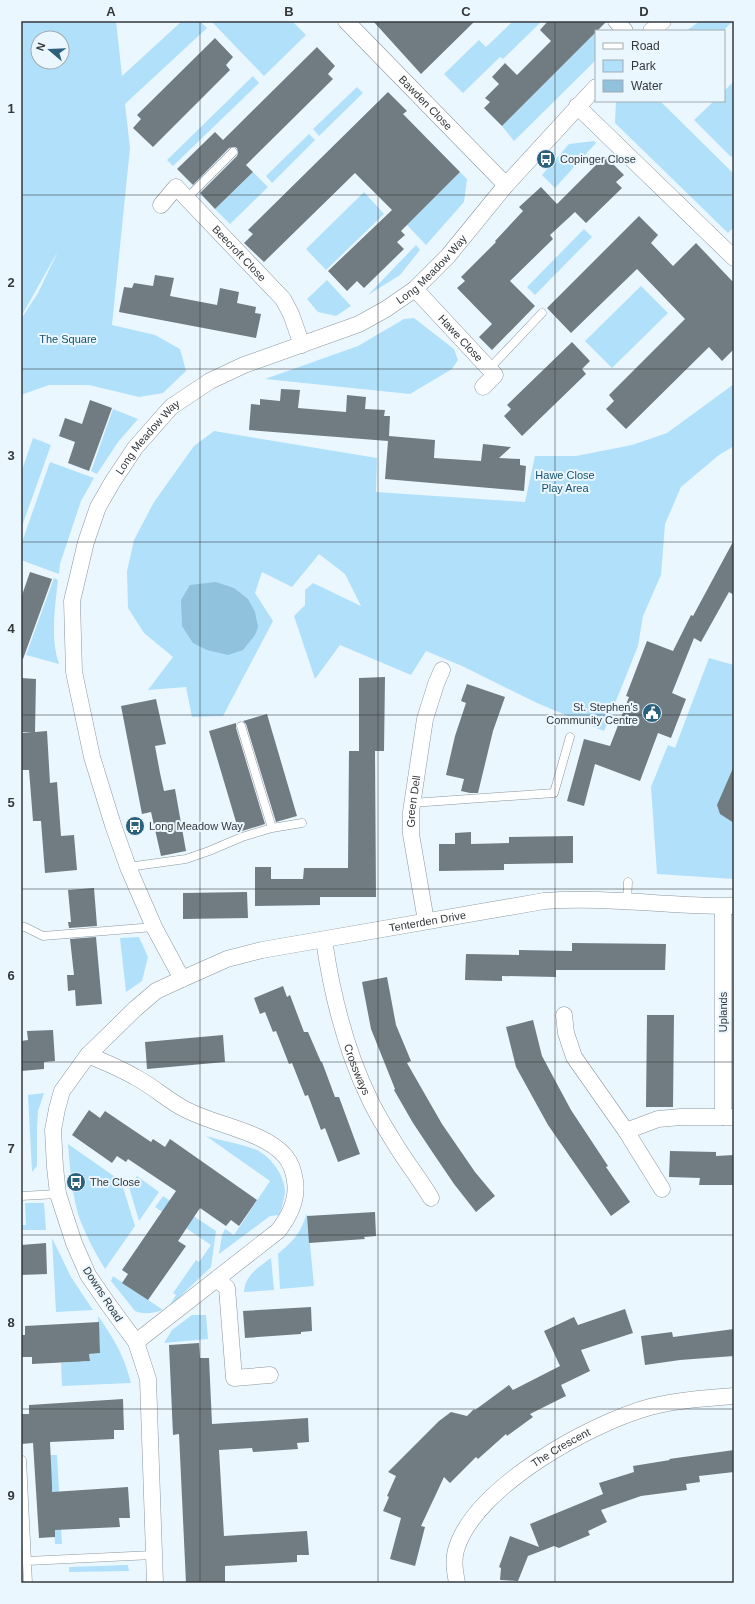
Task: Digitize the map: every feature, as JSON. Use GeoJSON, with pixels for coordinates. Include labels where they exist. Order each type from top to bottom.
{"type":"FeatureCollection","features":[{"type":"Feature","properties":{"kind":"street","name":"Bawden Close"},"geometry":{"type":"LineString","coordinates":[[346,21],[506,185]]}},
{"type":"Feature","properties":{"kind":"street"},"geometry":{"type":"LineString","coordinates":[[616,21],[624,30]]}},
{"type":"Feature","properties":{"kind":"street"},"geometry":{"type":"LineString","coordinates":[[652,30],[662,21]]}},
{"type":"Feature","properties":{"kind":"street","name":"Long Meadow Way"},"geometry":{"type":"LineString","coordinates":[[182,979],[154,927],[128,867],[92,757],[74,672],[72,601],[86,542],[98,507],[135,448],[171,408],[210,381],[238,368],[359,324],[386,309],[415,289],[448,256],[506,185],[595,88]]}},
{"type":"Feature","properties":{"kind":"street"},"geometry":{"type":"LineString","coordinates":[[577,106],[734,258]]}},
{"type":"Feature","properties":{"kind":"street","name":"Beecroft Close"},"geometry":{"type":"LineString","coordinates":[[161,205],[176,187],[284,299],[302,345]]}},
{"type":"Feature","properties":{"kind":"street","name":"Hawe Close"},"geometry":{"type":"LineString","coordinates":[[415,289],[495,375],[483,387]]}},
{"type":"Feature","properties":{"kind":"street","name":"Green Dell"},"geometry":{"type":"LineString","coordinates":[[426,921],[411,834],[412,803],[425,719],[434,677]]}},
{"type":"Feature","properties":{"kind":"street","name":"Tenterden Drive"},"geometry":{"type":"LineString","coordinates":[[135,1008],[156,992],[227,959],[262,950],[426,921],[544,901],[570,899],[627,900],[729,906]]}},
{"type":"Feature","properties":{"kind":"street","name":"Uplands"},"geometry":{"type":"LineString","coordinates":[[626,1131],[658,1119],[681,1117],[728,1117],[729,906]]}},
{"type":"Feature","properties":{"kind":"street","name":"Crossways"},"geometry":{"type":"LineString","coordinates":[[324,940],[329,977],[337,1013],[353,1061],[370,1100],[423,1191]]}},
{"type":"Feature","properties":{"kind":"street","name":"Downs Road"},"geometry":{"type":"LineString","coordinates":[[135,1008],[88,1055],[62,1090],[53,1130],[58,1194],[74,1243],[88,1275],[136,1342],[144,1362],[149,1386],[155,1583]]}},
{"type":"Feature","properties":{"kind":"street"},"geometry":{"type":"LineString","coordinates":[[564,1015],[572,1032],[574,1057],[626,1131],[662,1189]]}},
{"type":"Feature","properties":{"kind":"street"},"geometry":{"type":"LineString","coordinates":[[88,1055],[135,1077],[181,1108],[210,1121],[262,1138],[285,1156],[294,1172],[296,1187],[293,1207],[287,1221],[272,1236],[136,1342]]}},
{"type":"Feature","properties":{"kind":"street"},"geometry":{"type":"LineString","coordinates":[[217,1279],[227,1288],[234,1378],[270,1375]]}},
{"type":"Feature","properties":{"kind":"street","name":"The Crescent"},"geometry":{"type":"LineString","coordinates":[[457,1583],[454,1566],[456,1551],[464,1531],[473,1518],[495,1494],[521,1472],[586,1432],[649,1407],[671,1402],[734,1396]]}},
{"type":"Feature","properties":{"kind":"lane"},"geometry":{"type":"LineString","coordinates":[[187,198],[233,152]]}},
{"type":"Feature","properties":{"kind":"lane"},"geometry":{"type":"LineString","coordinates":[[490,368],[542,313]]}},
{"type":"Feature","properties":{"kind":"lane"},"geometry":{"type":"LineString","coordinates":[[241,726],[272,828]]}},
{"type":"Feature","properties":{"kind":"lane"},"geometry":{"type":"LineString","coordinates":[[412,803],[554,793],[570,737]]}},
{"type":"Feature","properties":{"kind":"lane"},"geometry":{"type":"LineString","coordinates":[[128,867],[186,859],[242,837],[272,828],[302,823]]}},
{"type":"Feature","properties":{"kind":"lane"},"geometry":{"type":"LineString","coordinates":[[627,900],[628,882]]}},
{"type":"Feature","properties":{"kind":"lane"},"geometry":{"type":"LineString","coordinates":[[21,928],[25,927],[43,936],[154,927]]}},
{"type":"Feature","properties":{"kind":"lane"},"geometry":{"type":"LineString","coordinates":[[21,1196],[58,1194]]}},
{"type":"Feature","properties":{"kind":"lane"},"geometry":{"type":"LineString","coordinates":[[22,1460],[28,1583]]}},
{"type":"Feature","properties":{"kind":"lane"},"geometry":{"type":"LineString","coordinates":[[28,1562],[153,1556]]}},
{"type":"Feature","properties":{"kind":"green space","name":"The Square"},"geometry":{"type":"Polygon","coordinates":[[[21,21],[116,21],[122,76],[182,21],[200,21],[207,28],[125,104],[130,148],[112,325],[155,335],[180,349],[186,371],[163,393],[139,397],[89,385],[49,385],[21,395],[21,319],[38,293],[58,251],[21,317],[21,21]]]}},
{"type":"Feature","properties":{"kind":"green space"},"geometry":{"type":"Polygon","coordinates":[[[211,21],[292,21],[306,35],[264,76],[211,21]]]}},
{"type":"Feature","properties":{"kind":"green space"},"geometry":{"type":"Polygon","coordinates":[[[513,21],[542,21],[503,59],[500,57],[463,93],[444,74],[479,40],[486,47],[513,21]]]}},
{"type":"Feature","properties":{"kind":"green space"},"geometry":{"type":"Polygon","coordinates":[[[700,21],[733,21],[724,30],[687,30],[700,21]]]}},
{"type":"Feature","properties":{"kind":"green space"},"geometry":{"type":"Polygon","coordinates":[[[595,33],[595,61],[514,141],[502,126],[595,33]]]}},
{"type":"Feature","properties":{"kind":"green space"},"geometry":{"type":"Polygon","coordinates":[[[253,76],[259,83],[173,166],[167,160],[253,76]]]}},
{"type":"Feature","properties":{"kind":"green space"},"geometry":{"type":"Polygon","coordinates":[[[734,81],[734,154],[731,157],[694,120],[713,102],[725,102],[725,90],[734,81]]]}},
{"type":"Feature","properties":{"kind":"green space"},"geometry":{"type":"Polygon","coordinates":[[[357,87],[363,93],[319,136],[313,129],[357,87]]]}},
{"type":"Feature","properties":{"kind":"green space"},"geometry":{"type":"Polygon","coordinates":[[[616,102],[661,102],[734,174],[734,227],[728,233],[615,123],[616,102]]]}},
{"type":"Feature","properties":{"kind":"green space"},"geometry":{"type":"Polygon","coordinates":[[[309,134],[315,140],[272,183],[266,176],[309,134]]]}},
{"type":"Feature","properties":{"kind":"green space"},"geometry":{"type":"Polygon","coordinates":[[[594,141],[596,143],[555,188],[542,175],[569,144],[594,141]]]}},
{"type":"Feature","properties":{"kind":"green space"},"geometry":{"type":"Polygon","coordinates":[[[253,172],[268,187],[230,224],[215,209],[253,172]]]}},
{"type":"Feature","properties":{"kind":"green space"},"geometry":{"type":"Polygon","coordinates":[[[460,172],[467,179],[464,202],[426,245],[407,225],[460,172]]]}},
{"type":"Feature","properties":{"kind":"green space"},"geometry":{"type":"Polygon","coordinates":[[[364,192],[384,214],[326,270],[306,249],[364,192]]]}},
{"type":"Feature","properties":{"kind":"green space"},"geometry":{"type":"Polygon","coordinates":[[[584,229],[592,237],[535,295],[527,287],[584,229]]]}},
{"type":"Feature","properties":{"kind":"green space"},"geometry":{"type":"Polygon","coordinates":[[[416,245],[420,250],[400,275],[368,295],[416,245]]]}},
{"type":"Feature","properties":{"kind":"green space"},"geometry":{"type":"Polygon","coordinates":[[[327,280],[351,306],[336,316],[318,312],[307,299],[327,280]]]}},
{"type":"Feature","properties":{"kind":"green space"},"geometry":{"type":"Polygon","coordinates":[[[641,286],[668,313],[612,368],[585,341],[641,286]]]}},
{"type":"Feature","properties":{"kind":"green space"},"geometry":{"type":"Polygon","coordinates":[[[414,318],[454,349],[458,360],[452,369],[410,394],[265,379],[358,346],[404,319],[414,318]]]}},
{"type":"Feature","properties":{"kind":"green space","name":"Hawe Close Play Area"},"geometry":{"type":"Polygon","coordinates":[[[734,384],[734,446],[719,455],[681,487],[665,524],[661,575],[643,616],[638,646],[604,731],[537,703],[462,666],[426,651],[411,675],[340,645],[315,679],[294,616],[305,605],[305,590],[313,583],[361,606],[345,574],[319,554],[292,587],[262,572],[255,593],[273,621],[223,716],[192,717],[186,687],[148,690],[173,657],[144,633],[128,608],[127,571],[134,540],[154,502],[194,446],[214,431],[377,458],[376,492],[525,502],[535,456],[576,456],[632,445],[667,433],[734,384]]]}},
{"type":"Feature","properties":{"kind":"green space"},"geometry":{"type":"Polygon","coordinates":[[[113,409],[138,419],[118,442],[97,474],[91,471],[113,409]]]}},
{"type":"Feature","properties":{"kind":"green space"},"geometry":{"type":"Polygon","coordinates":[[[33,438],[51,445],[21,529],[21,473],[33,438]]]}},
{"type":"Feature","properties":{"kind":"green space"},"geometry":{"type":"Polygon","coordinates":[[[50,462],[94,478],[81,501],[60,564],[59,574],[21,560],[21,545],[50,462]]]}},
{"type":"Feature","properties":{"kind":"green space"},"geometry":{"type":"Polygon","coordinates":[[[54,578],[58,580],[54,633],[56,654],[59,664],[26,655],[54,578]]]}},
{"type":"Feature","properties":{"kind":"green space"},"geometry":{"type":"Polygon","coordinates":[[[709,658],[734,665],[734,879],[657,874],[651,787],[668,745],[675,748],[709,658]]]}},
{"type":"Feature","properties":{"kind":"green space"},"geometry":{"type":"Polygon","coordinates":[[[139,937],[148,957],[142,981],[126,992],[120,938],[139,937]]]}},
{"type":"Feature","properties":{"kind":"green space"},"geometry":{"type":"Polygon","coordinates":[[[44,1093],[38,1111],[37,1166],[32,1172],[28,1095],[44,1093]]]}},
{"type":"Feature","properties":{"kind":"green space"},"geometry":{"type":"Polygon","coordinates":[[[206,1136],[251,1148],[262,1153],[272,1162],[280,1174],[283,1180],[285,1192],[279,1215],[270,1216],[219,1254],[222,1235],[225,1229],[234,1235],[270,1181],[206,1136]]]}},
{"type":"Feature","properties":{"kind":"green space"},"geometry":{"type":"Polygon","coordinates":[[[68,1144],[121,1181],[135,1226],[105,1269],[88,1239],[77,1211],[68,1144]]]}},
{"type":"Feature","properties":{"kind":"green space"},"geometry":{"type":"Polygon","coordinates":[[[137,1176],[159,1192],[139,1221],[129,1187],[137,1176]]]}},
{"type":"Feature","properties":{"kind":"green space"},"geometry":{"type":"Polygon","coordinates":[[[163,1196],[216,1231],[211,1267],[168,1308],[176,1295],[173,1293],[196,1260],[199,1262],[211,1245],[155,1207],[163,1196]]]}},
{"type":"Feature","properties":{"kind":"green space"},"geometry":{"type":"Polygon","coordinates":[[[25,1203],[44,1203],[46,1230],[21,1230],[21,1225],[26,1225],[25,1203]]]}},
{"type":"Feature","properties":{"kind":"green space"},"geometry":{"type":"Polygon","coordinates":[[[307,1213],[314,1286],[280,1289],[278,1254],[296,1236],[307,1213]]]}},
{"type":"Feature","properties":{"kind":"green space"},"geometry":{"type":"Polygon","coordinates":[[[52,1238],[71,1277],[93,1310],[56,1312],[52,1238]]]}},
{"type":"Feature","properties":{"kind":"green space"},"geometry":{"type":"Polygon","coordinates":[[[271,1258],[274,1290],[244,1292],[247,1281],[253,1272],[271,1258]]]}},
{"type":"Feature","properties":{"kind":"green space"},"geometry":{"type":"Polygon","coordinates":[[[113,1276],[163,1310],[149,1313],[135,1311],[111,1281],[113,1276]]]}},
{"type":"Feature","properties":{"kind":"green space"},"geometry":{"type":"Polygon","coordinates":[[[192,1315],[206,1315],[208,1339],[164,1343],[172,1330],[192,1315]]]}},
{"type":"Feature","properties":{"kind":"green space"},"geometry":{"type":"Polygon","coordinates":[[[98,1316],[118,1348],[131,1383],[62,1386],[61,1363],[70,1362],[69,1355],[80,1354],[81,1362],[90,1361],[89,1354],[100,1353],[98,1316]]]}},
{"type":"Feature","properties":{"kind":"green space"},"geometry":{"type":"Polygon","coordinates":[[[50,1455],[57,1455],[62,1544],[55,1544],[50,1455]]]}},
{"type":"Feature","properties":{"kind":"green space"},"geometry":{"type":"Polygon","coordinates":[[[128,1565],[129,1571],[69,1572],[69,1567],[128,1565]]]}},
{"type":"Feature","properties":{"kind":"water"},"geometry":{"type":"Polygon","coordinates":[[[216,582],[234,588],[248,599],[255,612],[258,627],[255,635],[243,650],[228,655],[207,650],[193,643],[182,626],[181,600],[190,585],[216,582]]]}},
{"type":"Feature","properties":{"kind":"building"},"geometry":{"type":"Polygon","coordinates":[[[373,21],[475,21],[421,74],[373,21]]]}},
{"type":"Feature","properties":{"kind":"building"},"geometry":{"type":"Polygon","coordinates":[[[548,21],[607,21],[598,30],[595,30],[595,33],[502,126],[484,108],[490,102],[485,98],[499,84],[492,77],[505,63],[517,75],[551,41],[540,30],[548,21]]]}},
{"type":"Feature","properties":{"kind":"building"},"geometry":{"type":"Polygon","coordinates":[[[215,38],[233,57],[226,65],[230,70],[153,147],[133,128],[141,119],[137,115],[215,38]]]}},
{"type":"Feature","properties":{"kind":"building"},"geometry":{"type":"Polygon","coordinates":[[[317,47],[335,66],[328,74],[333,79],[246,165],[253,172],[215,209],[200,193],[237,156],[237,148],[229,148],[193,185],[177,169],[215,132],[223,140],[317,47]]]}},
{"type":"Feature","properties":{"kind":"building"},"geometry":{"type":"Polygon","coordinates":[[[388,92],[407,111],[403,114],[460,172],[401,231],[405,235],[397,242],[404,249],[364,288],[357,281],[347,291],[328,271],[392,210],[355,173],[264,262],[244,243],[253,234],[248,230],[388,92]]]}},
{"type":"Feature","properties":{"kind":"building"},"geometry":{"type":"Polygon","coordinates":[[[605,156],[624,175],[616,182],[622,188],[586,223],[575,212],[550,235],[553,239],[510,281],[535,306],[492,350],[479,337],[492,324],[457,288],[465,281],[461,277],[496,242],[495,241],[523,211],[519,207],[541,187],[557,204],[605,156]]]}},
{"type":"Feature","properties":{"kind":"building"},"geometry":{"type":"Polygon","coordinates":[[[639,216],[658,235],[651,243],[673,266],[696,243],[734,283],[734,349],[722,361],[709,347],[626,429],[606,409],[614,401],[609,395],[685,319],[637,269],[571,333],[547,308],[639,216]]]}},
{"type":"Feature","properties":{"kind":"building"},"geometry":{"type":"Polygon","coordinates":[[[155,275],[174,278],[170,296],[217,305],[220,288],[239,292],[237,303],[256,307],[255,313],[261,314],[256,338],[119,312],[124,287],[132,288],[134,283],[153,286],[155,275]]]}},
{"type":"Feature","properties":{"kind":"building"},"geometry":{"type":"Polygon","coordinates":[[[572,342],[590,361],[582,369],[586,374],[522,436],[504,416],[511,409],[507,405],[572,342]]]}},
{"type":"Feature","properties":{"kind":"building"},"geometry":{"type":"Polygon","coordinates":[[[281,389],[300,390],[298,408],[346,412],[347,395],[366,397],[365,409],[385,410],[384,416],[390,416],[389,436],[435,440],[434,458],[481,461],[483,444],[511,447],[499,458],[520,459],[520,465],[526,466],[524,491],[385,479],[388,441],[249,430],[251,404],[260,405],[260,399],[280,401],[281,389]]]}},
{"type":"Feature","properties":{"kind":"building"},"geometry":{"type":"Polygon","coordinates":[[[90,400],[112,408],[89,471],[68,463],[75,442],[59,436],[65,418],[82,424],[90,400]]]}},
{"type":"Feature","properties":{"kind":"building","name":"St. Stephen's Community Centre"},"geometry":{"type":"Polygon","coordinates":[[[734,540],[734,595],[729,592],[701,642],[694,638],[672,693],[686,699],[671,738],[658,733],[640,781],[595,764],[584,806],[567,801],[584,739],[610,746],[629,697],[626,696],[647,641],[673,651],[691,615],[693,616],[734,540]]]}},
{"type":"Feature","properties":{"kind":"building"},"geometry":{"type":"Polygon","coordinates":[[[30,572],[52,579],[23,659],[21,658],[21,598],[30,572]]]}},
{"type":"Feature","properties":{"kind":"building"},"geometry":{"type":"Polygon","coordinates":[[[385,677],[384,751],[375,751],[376,897],[320,897],[320,905],[255,906],[255,867],[271,867],[271,879],[303,879],[304,868],[348,868],[349,751],[359,751],[359,678],[385,677]]]}},
{"type":"Feature","properties":{"kind":"building"},"geometry":{"type":"Polygon","coordinates":[[[21,678],[36,679],[35,732],[47,731],[50,783],[57,782],[61,836],[74,835],[77,870],[45,873],[41,821],[33,821],[29,770],[22,770],[21,733],[32,732],[21,732],[21,678]]]}},
{"type":"Feature","properties":{"kind":"building"},"geometry":{"type":"Polygon","coordinates":[[[467,684],[505,697],[493,731],[478,793],[461,791],[464,779],[446,775],[455,736],[466,703],[461,701],[467,684]]]}},
{"type":"Feature","properties":{"kind":"building"},"geometry":{"type":"Polygon","coordinates":[[[156,699],[166,744],[155,746],[160,773],[164,791],[175,789],[186,851],[161,856],[151,812],[142,814],[121,706],[156,699]]]}},
{"type":"Feature","properties":{"kind":"building"},"geometry":{"type":"Polygon","coordinates":[[[267,714],[297,816],[276,822],[246,724],[243,721],[267,714]]]}},
{"type":"Feature","properties":{"kind":"building"},"geometry":{"type":"Polygon","coordinates":[[[236,723],[236,728],[265,824],[239,832],[209,731],[236,723]]]}},
{"type":"Feature","properties":{"kind":"building"},"geometry":{"type":"Polygon","coordinates":[[[734,766],[734,823],[720,814],[717,805],[734,766]]]}},
{"type":"Feature","properties":{"kind":"building"},"geometry":{"type":"Polygon","coordinates":[[[471,832],[471,844],[509,843],[509,837],[573,836],[573,863],[504,864],[504,870],[439,871],[439,844],[455,844],[455,833],[471,832]]]}},
{"type":"Feature","properties":{"kind":"building"},"geometry":{"type":"Polygon","coordinates":[[[94,888],[97,926],[69,928],[68,922],[71,922],[68,890],[94,888]]]}},
{"type":"Feature","properties":{"kind":"building"},"geometry":{"type":"Polygon","coordinates":[[[247,892],[248,918],[183,919],[183,893],[247,892]]]}},
{"type":"Feature","properties":{"kind":"building"},"geometry":{"type":"Polygon","coordinates":[[[96,937],[102,1004],[76,1006],[75,990],[68,991],[67,975],[74,975],[70,939],[96,937]]]}},
{"type":"Feature","properties":{"kind":"building"},"geometry":{"type":"Polygon","coordinates":[[[572,943],[666,944],[665,970],[556,970],[556,977],[502,976],[502,981],[465,980],[466,954],[519,955],[519,950],[572,951],[572,943]]]}},
{"type":"Feature","properties":{"kind":"building"},"geometry":{"type":"Polygon","coordinates":[[[387,977],[396,1025],[411,1061],[407,1063],[442,1124],[475,1172],[495,1196],[476,1212],[454,1184],[433,1153],[413,1123],[394,1090],[395,1089],[371,1029],[362,982],[387,977]]]}},
{"type":"Feature","properties":{"kind":"building"},"geometry":{"type":"Polygon","coordinates":[[[283,986],[287,997],[290,995],[304,1032],[308,1032],[322,1062],[335,1097],[339,1097],[360,1154],[338,1162],[325,1128],[321,1130],[308,1095],[305,1096],[292,1063],[289,1064],[276,1031],[273,1032],[265,1012],[260,1014],[254,998],[283,986]]]}},
{"type":"Feature","properties":{"kind":"building"},"geometry":{"type":"Polygon","coordinates":[[[647,1015],[674,1015],[673,1107],[646,1107],[647,1015]]]}},
{"type":"Feature","properties":{"kind":"building"},"geometry":{"type":"Polygon","coordinates":[[[533,1020],[542,1056],[571,1110],[608,1166],[606,1167],[630,1202],[611,1216],[548,1125],[516,1067],[506,1027],[533,1020]]]}},
{"type":"Feature","properties":{"kind":"building"},"geometry":{"type":"Polygon","coordinates":[[[53,1030],[55,1061],[44,1062],[44,1069],[21,1071],[21,1041],[28,1040],[27,1031],[53,1030]]]}},
{"type":"Feature","properties":{"kind":"building"},"geometry":{"type":"Polygon","coordinates":[[[223,1035],[225,1062],[147,1069],[145,1042],[223,1035]]]}},
{"type":"Feature","properties":{"kind":"building"},"geometry":{"type":"Polygon","coordinates":[[[89,1110],[100,1118],[105,1111],[151,1142],[153,1139],[165,1147],[170,1139],[257,1200],[239,1226],[231,1220],[226,1226],[200,1208],[178,1241],[186,1246],[148,1300],[122,1283],[128,1274],[122,1270],[176,1191],[128,1159],[126,1162],[117,1156],[112,1163],[72,1135],[89,1110]]]}},
{"type":"Feature","properties":{"kind":"building"},"geometry":{"type":"Polygon","coordinates":[[[670,1151],[716,1152],[716,1156],[734,1155],[734,1185],[699,1185],[700,1178],[669,1177],[670,1151]]]}},
{"type":"Feature","properties":{"kind":"building"},"geometry":{"type":"Polygon","coordinates":[[[375,1212],[376,1236],[364,1237],[365,1239],[309,1243],[307,1216],[375,1212]]]}},
{"type":"Feature","properties":{"kind":"building"},"geometry":{"type":"Polygon","coordinates":[[[46,1243],[47,1274],[21,1275],[21,1245],[46,1243]]]}},
{"type":"Feature","properties":{"kind":"building"},"geometry":{"type":"Polygon","coordinates":[[[311,1307],[312,1331],[301,1332],[301,1334],[245,1338],[243,1311],[311,1307]]]}},
{"type":"Feature","properties":{"kind":"building"},"geometry":{"type":"Polygon","coordinates":[[[625,1309],[633,1333],[581,1350],[590,1371],[561,1385],[566,1396],[530,1414],[533,1417],[507,1436],[506,1434],[478,1459],[476,1457],[450,1483],[444,1477],[421,1526],[425,1527],[415,1566],[390,1559],[401,1518],[383,1511],[389,1497],[387,1496],[396,1476],[388,1472],[439,1421],[451,1412],[467,1416],[474,1409],[475,1410],[509,1385],[513,1390],[560,1366],[544,1331],[574,1317],[578,1325],[625,1309]]]}},
{"type":"Feature","properties":{"kind":"building"},"geometry":{"type":"Polygon","coordinates":[[[99,1322],[100,1353],[89,1354],[90,1361],[32,1364],[32,1357],[21,1357],[21,1335],[25,1335],[25,1326],[99,1322]]]}},
{"type":"Feature","properties":{"kind":"building"},"geometry":{"type":"Polygon","coordinates":[[[734,1329],[734,1356],[680,1360],[645,1365],[641,1336],[672,1332],[673,1337],[734,1329]]]}},
{"type":"Feature","properties":{"kind":"building"},"geometry":{"type":"Polygon","coordinates":[[[199,1343],[200,1358],[209,1358],[212,1424],[308,1418],[309,1442],[297,1443],[298,1449],[253,1452],[252,1448],[219,1450],[224,1536],[307,1531],[309,1555],[297,1555],[297,1562],[225,1566],[225,1582],[216,1583],[186,1583],[179,1434],[173,1435],[169,1345],[199,1343]]]}},
{"type":"Feature","properties":{"kind":"building"},"geometry":{"type":"Polygon","coordinates":[[[123,1399],[124,1430],[114,1430],[114,1439],[50,1442],[52,1492],[128,1487],[130,1518],[119,1518],[120,1527],[55,1530],[55,1537],[39,1538],[33,1443],[21,1444],[21,1414],[29,1414],[29,1405],[123,1399]]]}},
{"type":"Feature","properties":{"kind":"building"},"geometry":{"type":"Polygon","coordinates":[[[734,1450],[734,1472],[699,1476],[700,1482],[686,1484],[687,1490],[641,1496],[601,1510],[607,1522],[588,1531],[590,1535],[559,1548],[554,1546],[528,1556],[518,1581],[500,1580],[501,1568],[499,1567],[510,1536],[539,1547],[530,1524],[603,1494],[599,1483],[634,1472],[633,1466],[670,1460],[669,1459],[734,1450]]]}},
{"type":"Feature","properties":{"kind":"place","name":"Copinger Close"},"geometry":{"type":"Point","coordinates":[546,159]}},
{"type":"Feature","properties":{"kind":"place","name":"St. Stephen's Community Centre"},"geometry":{"type":"Point","coordinates":[652,713]}},
{"type":"Feature","properties":{"kind":"place","name":"Long Meadow Way"},"geometry":{"type":"Point","coordinates":[135,826]}},
{"type":"Feature","properties":{"kind":"place","name":"The Close"},"geometry":{"type":"Point","coordinates":[76,1182]}}]}
